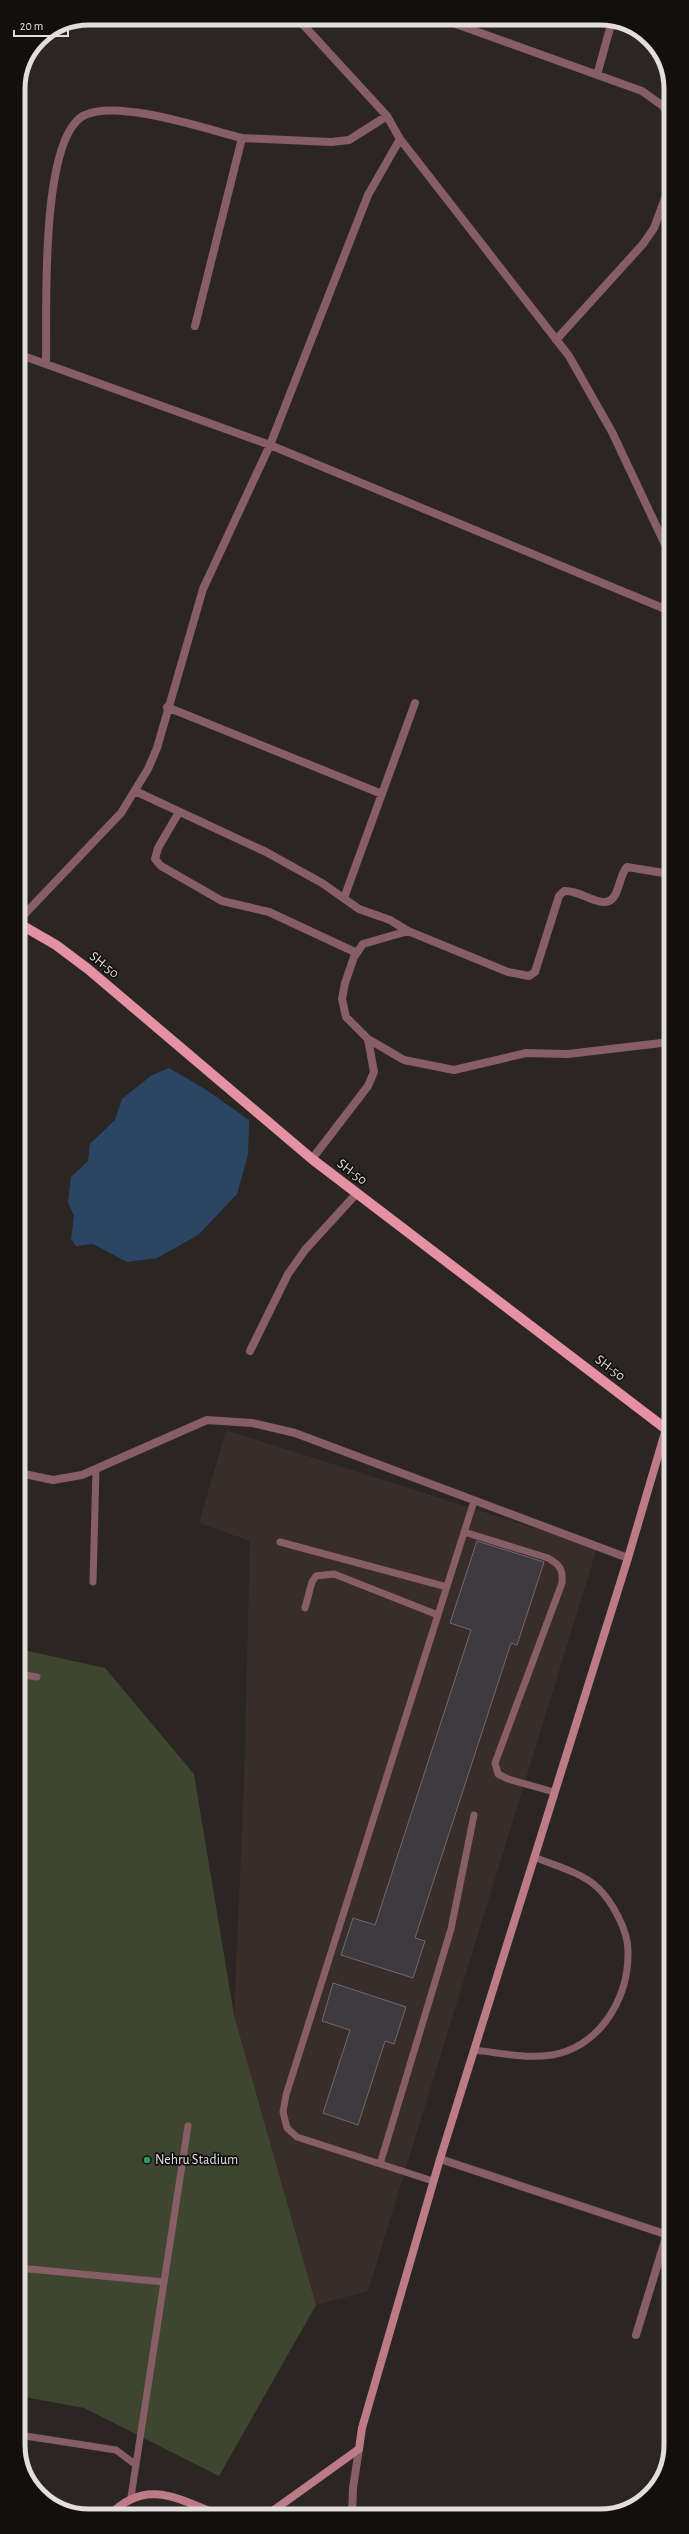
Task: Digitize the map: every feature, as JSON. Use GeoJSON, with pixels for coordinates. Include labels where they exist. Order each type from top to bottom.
{"type":"FeatureCollection","features":[{"type":"Feature","properties":{"kind":"main road","name":"SH-50"},"geometry":{"type":"LineString","coordinates":[[25,926],[56,945],[88,969],[312,1159],[664,1428]]}},
{"type":"Feature","properties":{"kind":"street"},"geometry":{"type":"LineString","coordinates":[[303,25],[387,116],[400,139],[569,356],[612,432],[664,542]]}},
{"type":"Feature","properties":{"kind":"street"},"geometry":{"type":"LineString","coordinates":[[458,25],[652,96],[664,108]]}},
{"type":"Feature","properties":{"kind":"street"},"geometry":{"type":"LineString","coordinates":[[597,75],[611,26]]}},
{"type":"Feature","properties":{"kind":"street"},"geometry":{"type":"LineString","coordinates":[[46,363],[50,208],[56,166],[72,125],[84,115],[98,111],[135,113],[242,138],[331,142],[349,140],[387,116]]}},
{"type":"Feature","properties":{"kind":"street"},"geometry":{"type":"LineString","coordinates":[[195,326],[242,138]]}},
{"type":"Feature","properties":{"kind":"street"},"geometry":{"type":"LineString","coordinates":[[25,915],[121,813],[135,791],[157,748],[203,589],[270,446],[368,195],[400,139]]}},
{"type":"Feature","properties":{"kind":"street"},"geometry":{"type":"LineString","coordinates":[[556,340],[643,244],[654,228],[664,201]]}},
{"type":"Feature","properties":{"kind":"street"},"geometry":{"type":"LineString","coordinates":[[25,356],[270,446],[664,609]]}},
{"type":"Feature","properties":{"kind":"street"},"geometry":{"type":"LineString","coordinates":[[344,898],[415,703]]}},
{"type":"Feature","properties":{"kind":"street"},"geometry":{"type":"LineString","coordinates":[[168,707],[382,794]]}},
{"type":"Feature","properties":{"kind":"street"},"geometry":{"type":"LineString","coordinates":[[135,791],[266,852],[322,883],[360,909],[390,920],[408,931],[508,972],[529,976],[535,972],[559,896],[564,891],[573,890],[604,903],[610,901],[615,896],[622,872],[627,867],[664,873]]}},
{"type":"Feature","properties":{"kind":"street"},"geometry":{"type":"LineString","coordinates":[[179,812],[158,848],[156,859],[161,866],[222,901],[269,912],[357,953]]}},
{"type":"Feature","properties":{"kind":"street"},"geometry":{"type":"LineString","coordinates":[[408,931],[364,944],[357,953],[345,983],[342,999],[346,1016],[368,1039],[404,1060],[454,1070],[526,1053],[568,1054],[664,1043]]}},
{"type":"Feature","properties":{"kind":"street"},"geometry":{"type":"LineString","coordinates":[[312,1159],[368,1086],[374,1072],[368,1039]]}},
{"type":"Feature","properties":{"kind":"street"},"geometry":{"type":"LineString","coordinates":[[250,1351],[288,1274],[305,1250],[357,1193]]}},
{"type":"Feature","properties":{"kind":"street"},"geometry":{"type":"LineString","coordinates":[[25,1474],[53,1480],[82,1475],[207,1420],[252,1423],[295,1433],[628,1558]]}},
{"type":"Feature","properties":{"kind":"street"},"geometry":{"type":"LineString","coordinates":[[352,2509],[353,2488],[362,2428],[433,2181],[664,1444]]}},
{"type":"Feature","properties":{"kind":"street"},"geometry":{"type":"LineString","coordinates":[[440,2159],[664,2233]]}},
{"type":"Feature","properties":{"kind":"street"},"geometry":{"type":"LineString","coordinates":[[636,2335],[664,2250]]}},
{"type":"Feature","properties":{"kind":"street"},"geometry":{"type":"LineString","coordinates":[[275,2509],[359,2449]]}},
{"type":"Feature","properties":{"kind":"street"},"geometry":{"type":"LineString","coordinates":[[117,2509],[131,2496],[163,2494],[192,2503],[205,2509]]}},
{"type":"Feature","properties":{"kind":"lane"},"geometry":{"type":"LineString","coordinates":[[93,1582],[96,1469]]}},
{"type":"Feature","properties":{"kind":"lane"},"geometry":{"type":"LineString","coordinates":[[433,2181],[297,2137],[286,2128],[284,2112],[286,2096],[474,1501]]}},
{"type":"Feature","properties":{"kind":"lane"},"geometry":{"type":"LineString","coordinates":[[464,1532],[548,1558],[559,1564],[563,1572],[562,1583],[495,1763],[498,1774],[508,1779],[554,1792]]}},
{"type":"Feature","properties":{"kind":"lane"},"geometry":{"type":"LineString","coordinates":[[280,1542],[447,1587]]}},
{"type":"Feature","properties":{"kind":"lane"},"geometry":{"type":"LineString","coordinates":[[305,1608],[312,1582],[316,1576],[329,1574],[438,1615]]}},
{"type":"Feature","properties":{"kind":"lane"},"geometry":{"type":"LineString","coordinates":[[25,1675],[37,1677]]}},
{"type":"Feature","properties":{"kind":"lane"},"geometry":{"type":"LineString","coordinates":[[380,2164],[451,1929],[474,1815]]}},
{"type":"Feature","properties":{"kind":"lane"},"geometry":{"type":"LineString","coordinates":[[474,2050],[543,2057],[566,2051],[589,2040],[604,2024],[616,2004],[626,1971],[628,1950],[622,1928],[608,1899],[596,1886],[582,1877],[534,1857]]}},
{"type":"Feature","properties":{"kind":"lane"},"geometry":{"type":"LineString","coordinates":[[131,2496],[188,2126]]}},
{"type":"Feature","properties":{"kind":"lane"},"geometry":{"type":"LineString","coordinates":[[25,2269],[164,2282]]}},
{"type":"Feature","properties":{"kind":"lane"},"geometry":{"type":"LineString","coordinates":[[25,2436],[116,2450],[136,2465]]}},
{"type":"Feature","properties":{"kind":"shaded area"},"geometry":{"type":"Polygon","coordinates":[[[226,1430],[597,1548],[368,2291],[316,2305],[234,2015],[244,1783],[250,1541],[199,1523],[226,1430]]]}},
{"type":"Feature","properties":{"kind":"green space","name":"Nehru Stadium"},"geometry":{"type":"Polygon","coordinates":[[[25,1650],[105,1668],[194,1774],[234,2015],[316,2305],[219,2476],[84,2408],[25,2397],[25,1650]]]}},
{"type":"Feature","properties":{"kind":"water"},"geometry":{"type":"Polygon","coordinates":[[[169,1068],[205,1089],[249,1120],[248,1155],[237,1194],[198,1235],[157,1258],[127,1262],[93,1244],[76,1246],[71,1239],[74,1216],[68,1202],[71,1177],[88,1161],[90,1144],[115,1120],[122,1099],[152,1075],[169,1068]]]}},
{"type":"Feature","properties":{"kind":"building"},"geometry":{"type":"Polygon","coordinates":[[[477,1541],[544,1562],[517,1645],[511,1643],[415,1938],[425,1941],[413,1978],[341,1955],[353,1918],[375,1925],[471,1630],[450,1623],[477,1541]]]}},
{"type":"Feature","properties":{"kind":"building"},"geometry":{"type":"Polygon","coordinates":[[[333,1983],[406,2007],[394,2044],[385,2041],[358,2125],[323,2113],[350,2030],[322,2021],[333,1983]]]}},
{"type":"Feature","properties":{"kind":"place","name":"Nehru Stadium"},"geometry":{"type":"Point","coordinates":[147,2160]}}]}
